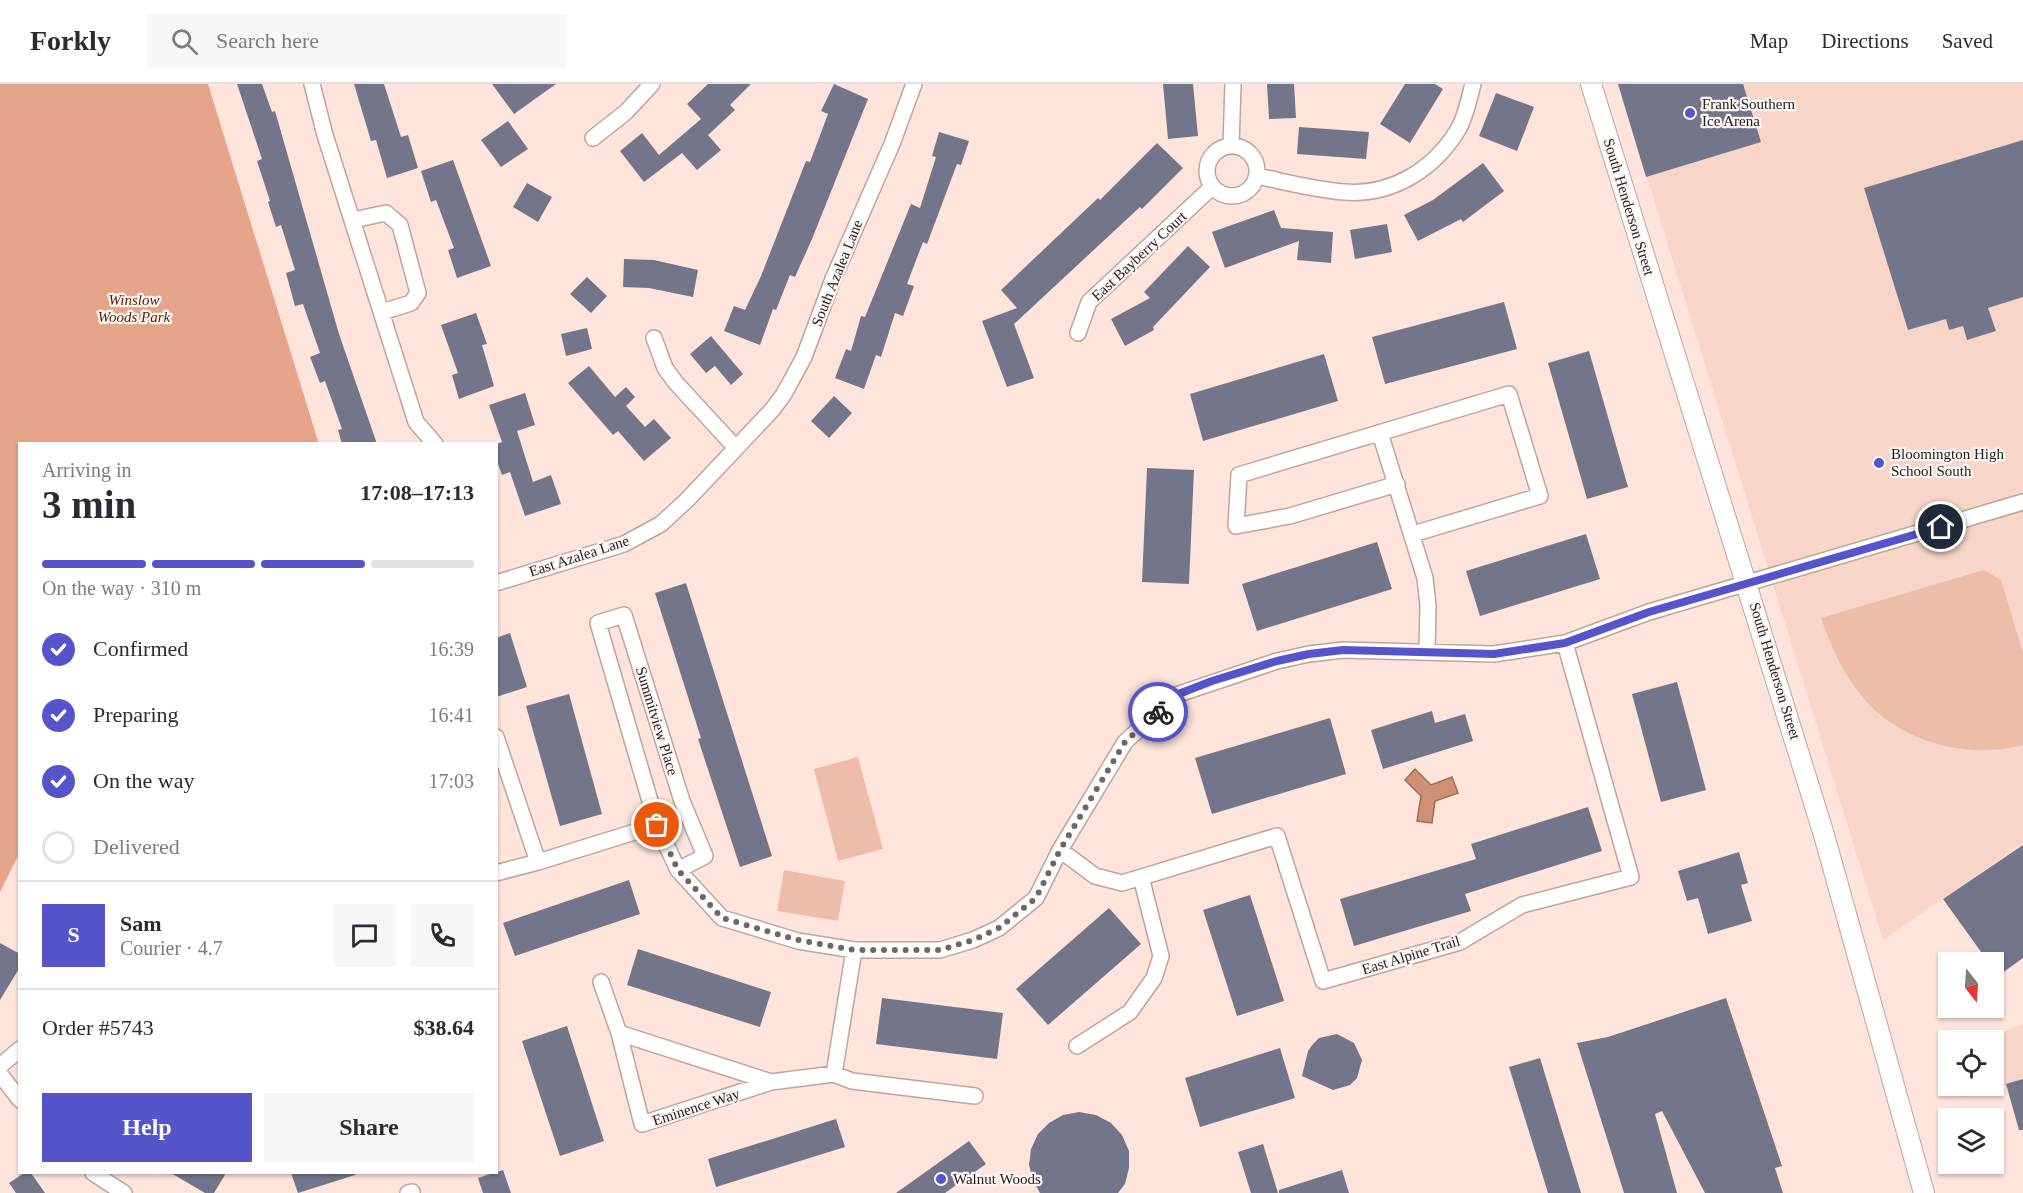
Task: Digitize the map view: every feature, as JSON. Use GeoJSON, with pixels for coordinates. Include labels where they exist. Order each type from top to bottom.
{"type":"FeatureCollection","features":[{"type":"Feature","properties":{"kind":"street"},"geometry":{"type":"LineString","coordinates":[[312,84],[416,422],[433,442]]}},
{"type":"Feature","properties":{"kind":"street"},"geometry":{"type":"LineString","coordinates":[[593,138],[626,112],[652,84]]}},
{"type":"Feature","properties":{"kind":"street","name":"South Azalea Lane"},"geometry":{"type":"LineString","coordinates":[[735,447],[772,411],[794,376],[833,279],[892,144],[914,84]]}},
{"type":"Feature","properties":{"kind":"street"},"geometry":{"type":"LineString","coordinates":[[1231,145],[1233,84]]}},
{"type":"Feature","properties":{"kind":"street"},"geometry":{"type":"LineString","coordinates":[[1257,176],[1344,192],[1370,191],[1398,183],[1419,172],[1441,154],[1459,127],[1473,84]]}},
{"type":"Feature","properties":{"kind":"street","name":"South Henderson Street"},"geometry":{"type":"LineString","coordinates":[[1591,84],[1748,583],[1824,835],[1924,1193]]}},
{"type":"Feature","properties":{"kind":"street"},"geometry":{"type":"LineString","coordinates":[[1231,145],[1246,149],[1252,154],[1256,161],[1257,176],[1249,190],[1234,196],[1218,193],[1208,180],[1207,164],[1216,151],[1231,145]]}},
{"type":"Feature","properties":{"kind":"street","name":"East Bayberry Court"},"geometry":{"type":"LineString","coordinates":[[1078,333],[1089,302],[1212,187]]}},
{"type":"Feature","properties":{"kind":"street"},"geometry":{"type":"LineString","coordinates":[[353,220],[386,213],[392,215],[400,225],[418,294],[411,303],[382,312]]}},
{"type":"Feature","properties":{"kind":"street"},"geometry":{"type":"LineString","coordinates":[[654,338],[664,368],[735,447]]}},
{"type":"Feature","properties":{"kind":"street"},"geometry":{"type":"LineString","coordinates":[[1397,484],[1290,516],[1236,526],[1239,475],[1509,394],[1540,496],[1413,534]]}},
{"type":"Feature","properties":{"kind":"street"},"geometry":{"type":"LineString","coordinates":[[1380,433],[1425,578],[1428,605],[1427,652]]}},
{"type":"Feature","properties":{"kind":"street","name":"East Azalea Lane"},"geometry":{"type":"LineString","coordinates":[[498,582],[608,549],[661,524],[688,499],[735,447]]}},
{"type":"Feature","properties":{"kind":"street"},"geometry":{"type":"LineString","coordinates":[[498,872],[657,825],[678,870],[722,918],[798,940],[854,950],[940,950],[999,928],[1036,898],[1060,850],[1125,742],[1176,695],[1277,661],[1309,654],[1343,650],[1494,654],[1565,643],[1649,612],[2023,502]]}},
{"type":"Feature","properties":{"kind":"street","name":"Summitview Place"},"geometry":{"type":"LineString","coordinates":[[657,825],[598,623],[624,615],[682,801],[705,856],[678,870]]}},
{"type":"Feature","properties":{"kind":"street","name":"East Alpine Trail"},"geometry":{"type":"LineString","coordinates":[[1060,850],[1095,876],[1122,883],[1277,836],[1323,981],[1460,942],[1522,905],[1631,877],[1565,643]]}},
{"type":"Feature","properties":{"kind":"street"},"geometry":{"type":"LineString","coordinates":[[498,743],[538,862]]}},
{"type":"Feature","properties":{"kind":"street"},"geometry":{"type":"LineString","coordinates":[[1077,1046],[1130,1012],[1154,978],[1161,956],[1141,877]]}},
{"type":"Feature","properties":{"kind":"street"},"geometry":{"type":"LineString","coordinates":[[834,1074],[854,950]]}},
{"type":"Feature","properties":{"kind":"street","name":"Eminence Way"},"geometry":{"type":"LineString","coordinates":[[601,982],[619,1033],[642,1125],[771,1082],[834,1074],[852,1081],[975,1096]]}},
{"type":"Feature","properties":{"kind":"street","name":"Eminence Way"},"geometry":{"type":"LineString","coordinates":[[619,1033],[771,1082]]}},
{"type":"Feature","properties":{"kind":"street"},"geometry":{"type":"LineString","coordinates":[[0,1066],[18,1051]]}},
{"type":"Feature","properties":{"kind":"street"},"geometry":{"type":"LineString","coordinates":[[0,1074],[18,1097]]}},
{"type":"Feature","properties":{"kind":"street"},"geometry":{"type":"LineString","coordinates":[[95,1174],[124,1193]]}},
{"type":"Feature","properties":{"kind":"shaded area","name":"Bloomington High School South"},"geometry":{"type":"Polygon","coordinates":[[[1618,84],[2023,84],[2023,843],[1883,940],[1618,84]]]}},
{"type":"Feature","properties":{"kind":"shaded area"},"geometry":{"type":"Polygon","coordinates":[[[1984,570],[2001,580],[2023,653],[2023,745],[1980,750],[1935,743],[1894,725],[1876,711],[1854,686],[1843,668],[1821,618],[1984,570]]]}},
{"type":"Feature","properties":{"kind":"shaded area"},"geometry":{"type":"Polygon","coordinates":[[[858,757],[883,849],[838,861],[814,769],[858,757]]]}},
{"type":"Feature","properties":{"kind":"shaded area"},"geometry":{"type":"Polygon","coordinates":[[[1415,769],[1431,785],[1452,777],[1458,793],[1435,801],[1432,823],[1417,821],[1421,796],[1405,780],[1415,769]]]}},
{"type":"Feature","properties":{"kind":"shaded area"},"geometry":{"type":"Polygon","coordinates":[[[784,870],[845,881],[838,921],[777,911],[784,870]]]}},
{"type":"Feature","properties":{"kind":"shaded area"},"geometry":{"type":"Polygon","coordinates":[[[2023,1024],[2023,1079],[2004,1085],[2004,1032],[2023,1024]]]}},
{"type":"Feature","properties":{"kind":"green space","name":"Winslow Woods Park"},"geometry":{"type":"Polygon","coordinates":[[[0,84],[208,84],[318,442],[18,442],[18,856],[0,892],[0,84]]]}},
{"type":"Feature","properties":{"kind":"building"},"geometry":{"type":"Polygon","coordinates":[[[237,84],[262,84],[272,112],[275,111],[339,334],[376,442],[341,442],[338,430],[342,429],[325,381],[320,383],[310,357],[320,353],[303,304],[295,306],[286,273],[295,270],[281,225],[276,227],[268,202],[270,201],[257,161],[262,159],[237,84]]]}},
{"type":"Feature","properties":{"kind":"building"},"geometry":{"type":"Polygon","coordinates":[[[354,84],[384,84],[401,137],[408,135],[418,168],[387,178],[376,140],[371,141],[354,84]]]}},
{"type":"Feature","properties":{"kind":"building"},"geometry":{"type":"Polygon","coordinates":[[[492,84],[556,84],[514,114],[492,84]]]}},
{"type":"Feature","properties":{"kind":"building"},"geometry":{"type":"Polygon","coordinates":[[[708,84],[751,84],[730,105],[735,110],[708,135],[721,150],[697,170],[682,153],[644,182],[620,151],[642,133],[659,155],[701,119],[687,104],[708,84]]]}},
{"type":"Feature","properties":{"kind":"building"},"geometry":{"type":"Polygon","coordinates":[[[834,84],[868,99],[812,239],[795,277],[790,275],[776,310],[773,309],[760,345],[724,331],[734,306],[745,310],[761,276],[806,161],[810,162],[828,114],[821,111],[834,84]]]}},
{"type":"Feature","properties":{"kind":"building"},"geometry":{"type":"Polygon","coordinates":[[[1163,84],[1193,84],[1198,136],[1168,139],[1163,84]]]}},
{"type":"Feature","properties":{"kind":"building"},"geometry":{"type":"Polygon","coordinates":[[[1267,84],[1294,84],[1296,118],[1269,119],[1267,84]]]}},
{"type":"Feature","properties":{"kind":"building"},"geometry":{"type":"Polygon","coordinates":[[[1405,84],[1435,84],[1443,89],[1410,143],[1380,124],[1405,84]]]}},
{"type":"Feature","properties":{"kind":"building","name":"Frank Southern Ice Arena"},"geometry":{"type":"Polygon","coordinates":[[[1618,84],[1743,84],[1761,142],[1646,177],[1618,84]]]}},
{"type":"Feature","properties":{"kind":"building"},"geometry":{"type":"Polygon","coordinates":[[[1496,93],[1534,107],[1517,151],[1479,136],[1496,93]]]}},
{"type":"Feature","properties":{"kind":"building"},"geometry":{"type":"Polygon","coordinates":[[[508,121],[528,149],[501,167],[481,140],[508,121]]]}},
{"type":"Feature","properties":{"kind":"building"},"geometry":{"type":"Polygon","coordinates":[[[1299,127],[1369,132],[1366,159],[1297,154],[1299,127]]]}},
{"type":"Feature","properties":{"kind":"building"},"geometry":{"type":"Polygon","coordinates":[[[939,132],[969,141],[961,165],[957,164],[927,244],[923,242],[907,284],[914,286],[903,316],[895,313],[881,357],[876,355],[864,389],[835,378],[846,349],[851,351],[861,316],[865,317],[911,204],[920,208],[936,157],[932,156],[939,132]]]}},
{"type":"Feature","properties":{"kind":"building"},"geometry":{"type":"Polygon","coordinates":[[[2023,140],[2023,297],[1988,308],[1996,331],[1967,340],[1963,326],[1949,330],[1946,319],[1908,330],[1864,188],[2023,140]]]}},
{"type":"Feature","properties":{"kind":"building"},"geometry":{"type":"Polygon","coordinates":[[[1157,143],[1183,168],[1142,209],[1140,207],[1014,324],[1034,378],[1007,387],[982,321],[1017,308],[1001,290],[1098,198],[1100,200],[1157,143]]]}},
{"type":"Feature","properties":{"kind":"building"},"geometry":{"type":"Polygon","coordinates":[[[453,160],[491,266],[457,278],[448,250],[454,248],[436,200],[431,202],[421,171],[453,160]]]}},
{"type":"Feature","properties":{"kind":"building"},"geometry":{"type":"Polygon","coordinates":[[[1483,163],[1504,191],[1463,222],[1461,219],[1418,241],[1404,215],[1433,200],[1483,163]]]}},
{"type":"Feature","properties":{"kind":"building"},"geometry":{"type":"Polygon","coordinates":[[[527,183],[552,197],[538,222],[513,207],[527,183]]]}},
{"type":"Feature","properties":{"kind":"building"},"geometry":{"type":"Polygon","coordinates":[[[1274,210],[1281,228],[1333,232],[1331,263],[1297,260],[1299,241],[1225,268],[1212,232],[1274,210]]]}},
{"type":"Feature","properties":{"kind":"building"},"geometry":{"type":"Polygon","coordinates":[[[1387,224],[1392,252],[1355,259],[1350,230],[1387,224]]]}},
{"type":"Feature","properties":{"kind":"building"},"geometry":{"type":"Polygon","coordinates":[[[1188,246],[1210,267],[1153,327],[1154,330],[1125,346],[1111,319],[1150,298],[1144,292],[1188,246]]]}},
{"type":"Feature","properties":{"kind":"building"},"geometry":{"type":"Polygon","coordinates":[[[624,259],[654,260],[698,270],[693,297],[649,288],[623,287],[624,259]]]}},
{"type":"Feature","properties":{"kind":"building"},"geometry":{"type":"Polygon","coordinates":[[[587,277],[607,296],[591,313],[570,294],[587,277]]]}},
{"type":"Feature","properties":{"kind":"building"},"geometry":{"type":"Polygon","coordinates":[[[1504,302],[1517,349],[1385,384],[1372,337],[1504,302]]]}},
{"type":"Feature","properties":{"kind":"building"},"geometry":{"type":"Polygon","coordinates":[[[476,313],[487,344],[482,345],[494,386],[459,399],[452,375],[458,373],[441,325],[476,313]]]}},
{"type":"Feature","properties":{"kind":"building"},"geometry":{"type":"Polygon","coordinates":[[[587,328],[592,349],[566,356],[561,334],[587,328]]]}},
{"type":"Feature","properties":{"kind":"building"},"geometry":{"type":"Polygon","coordinates":[[[711,336],[743,374],[731,385],[715,366],[706,373],[690,354],[711,336]]]}},
{"type":"Feature","properties":{"kind":"building"},"geometry":{"type":"Polygon","coordinates":[[[1589,351],[1628,487],[1587,499],[1548,363],[1589,351]]]}},
{"type":"Feature","properties":{"kind":"building"},"geometry":{"type":"Polygon","coordinates":[[[1324,354],[1338,401],[1203,441],[1190,394],[1324,354]]]}},
{"type":"Feature","properties":{"kind":"building"},"geometry":{"type":"Polygon","coordinates":[[[589,366],[615,397],[626,387],[635,397],[626,406],[645,427],[654,419],[671,438],[644,461],[618,431],[613,435],[568,383],[589,366]]]}},
{"type":"Feature","properties":{"kind":"building"},"geometry":{"type":"Polygon","coordinates":[[[525,393],[535,425],[517,431],[533,482],[551,475],[561,504],[525,516],[510,472],[502,475],[498,464],[498,443],[502,442],[489,405],[525,393]]]}},
{"type":"Feature","properties":{"kind":"building"},"geometry":{"type":"Polygon","coordinates":[[[834,396],[852,413],[829,438],[811,421],[834,396]]]}},
{"type":"Feature","properties":{"kind":"building"},"geometry":{"type":"Polygon","coordinates":[[[1147,468],[1194,470],[1189,584],[1142,582],[1147,468]]]}},
{"type":"Feature","properties":{"kind":"building"},"geometry":{"type":"Polygon","coordinates":[[[1586,534],[1600,579],[1480,616],[1466,571],[1586,534]]]}},
{"type":"Feature","properties":{"kind":"building"},"geometry":{"type":"Polygon","coordinates":[[[1377,542],[1392,589],[1257,631],[1242,584],[1377,542]]]}},
{"type":"Feature","properties":{"kind":"building"},"geometry":{"type":"Polygon","coordinates":[[[686,583],[772,856],[740,867],[698,739],[701,738],[655,593],[686,583]]]}},
{"type":"Feature","properties":{"kind":"building"},"geometry":{"type":"Polygon","coordinates":[[[510,633],[527,687],[498,696],[498,637],[510,633]]]}},
{"type":"Feature","properties":{"kind":"building"},"geometry":{"type":"Polygon","coordinates":[[[1677,682],[1706,790],[1661,802],[1632,694],[1677,682]]]}},
{"type":"Feature","properties":{"kind":"building"},"geometry":{"type":"Polygon","coordinates":[[[569,694],[602,814],[560,826],[526,706],[569,694]]]}},
{"type":"Feature","properties":{"kind":"building"},"geometry":{"type":"Polygon","coordinates":[[[1432,711],[1435,723],[1465,714],[1473,741],[1383,769],[1371,730],[1432,711]]]}},
{"type":"Feature","properties":{"kind":"building"},"geometry":{"type":"Polygon","coordinates":[[[1330,718],[1346,774],[1212,814],[1195,758],[1330,718]]]}},
{"type":"Feature","properties":{"kind":"building"},"geometry":{"type":"Polygon","coordinates":[[[1588,807],[1602,851],[1465,894],[1471,911],[1354,946],[1340,899],[1476,859],[1471,844],[1588,807]]]}},
{"type":"Feature","properties":{"kind":"building"},"geometry":{"type":"Polygon","coordinates":[[[2023,845],[2023,958],[2004,972],[2004,952],[1981,952],[1943,899],[2023,845]]]}},
{"type":"Feature","properties":{"kind":"building"},"geometry":{"type":"Polygon","coordinates":[[[1739,852],[1748,883],[1741,885],[1752,921],[1708,934],[1698,898],[1687,901],[1678,871],[1739,852]]]}},
{"type":"Feature","properties":{"kind":"building"},"geometry":{"type":"Polygon","coordinates":[[[629,880],[640,914],[515,956],[503,923],[629,880]]]}},
{"type":"Feature","properties":{"kind":"building"},"geometry":{"type":"Polygon","coordinates":[[[1250,895],[1284,1001],[1237,1016],[1203,910],[1250,895]]]}},
{"type":"Feature","properties":{"kind":"building"},"geometry":{"type":"Polygon","coordinates":[[[1109,908],[1141,944],[1048,1025],[1016,989],[1109,908]]]}},
{"type":"Feature","properties":{"kind":"building"},"geometry":{"type":"Polygon","coordinates":[[[0,943],[18,953],[18,970],[0,1000],[0,943]]]}},
{"type":"Feature","properties":{"kind":"building"},"geometry":{"type":"Polygon","coordinates":[[[638,949],[771,992],[760,1027],[627,985],[638,949]]]}},
{"type":"Feature","properties":{"kind":"building"},"geometry":{"type":"Polygon","coordinates":[[[882,998],[1003,1013],[997,1059],[876,1044],[882,998]]]}},
{"type":"Feature","properties":{"kind":"building"},"geometry":{"type":"Polygon","coordinates":[[[1726,998],[1782,1166],[1775,1168],[1783,1193],[1705,1193],[1662,1111],[1655,1114],[1677,1193],[1624,1193],[1577,1043],[1608,1037],[1726,998]]]}},
{"type":"Feature","properties":{"kind":"building"},"geometry":{"type":"Polygon","coordinates":[[[567,1026],[604,1141],[560,1156],[522,1041],[567,1026]]]}},
{"type":"Feature","properties":{"kind":"building"},"geometry":{"type":"Polygon","coordinates":[[[1337,1034],[1354,1043],[1362,1060],[1357,1078],[1350,1085],[1333,1090],[1302,1076],[1308,1051],[1313,1044],[1319,1038],[1337,1034]]]}},
{"type":"Feature","properties":{"kind":"building"},"geometry":{"type":"Polygon","coordinates":[[[1280,1048],[1295,1098],[1200,1127],[1185,1078],[1280,1048]]]}},
{"type":"Feature","properties":{"kind":"building"},"geometry":{"type":"Polygon","coordinates":[[[1540,1058],[1581,1193],[1548,1193],[1509,1067],[1540,1058]]]}},
{"type":"Feature","properties":{"kind":"building"},"geometry":{"type":"Polygon","coordinates":[[[2023,1079],[2023,1130],[2019,1130],[2006,1084],[2023,1079]]]}},
{"type":"Feature","properties":{"kind":"building"},"geometry":{"type":"Polygon","coordinates":[[[1079,1112],[1096,1115],[1111,1123],[1122,1135],[1129,1151],[1129,1168],[1125,1184],[1118,1193],[1040,1193],[1033,1181],[1029,1165],[1031,1149],[1038,1134],[1049,1123],[1063,1115],[1079,1112]]]}},
{"type":"Feature","properties":{"kind":"building"},"geometry":{"type":"Polygon","coordinates":[[[836,1119],[845,1147],[716,1187],[708,1159],[836,1119]]]}},
{"type":"Feature","properties":{"kind":"building","name":"Walnut Woods"},"geometry":{"type":"Polygon","coordinates":[[[969,1141],[986,1164],[945,1193],[896,1193],[969,1141]]]}},
{"type":"Feature","properties":{"kind":"building"},"geometry":{"type":"Polygon","coordinates":[[[1263,1144],[1278,1193],[1251,1193],[1238,1152],[1263,1144]]]}},
{"type":"Feature","properties":{"kind":"building"},"geometry":{"type":"Polygon","coordinates":[[[503,1170],[511,1193],[483,1193],[478,1178],[498,1174],[498,1172],[503,1170]]]}},
{"type":"Feature","properties":{"kind":"building"},"geometry":{"type":"Polygon","coordinates":[[[1342,1170],[1349,1193],[1279,1193],[1279,1190],[1342,1170]]]}},
{"type":"Feature","properties":{"kind":"building"},"geometry":{"type":"Polygon","coordinates":[[[22,1174],[32,1174],[45,1193],[16,1193],[9,1183],[22,1174]]]}},
{"type":"Feature","properties":{"kind":"building"},"geometry":{"type":"Polygon","coordinates":[[[173,1174],[225,1174],[214,1193],[205,1193],[173,1174]]]}},
{"type":"Feature","properties":{"kind":"building"},"geometry":{"type":"Polygon","coordinates":[[[291,1174],[355,1174],[355,1175],[298,1193],[291,1174]]]}},
{"type":"Feature","properties":{"kind":"way so far"},"geometry":{"type":"LineString","coordinates":[[657,825],[678,870],[722,918],[798,940],[854,950],[940,950],[973,940],[999,928],[1036,898],[1060,850],[1125,742],[1158,712]]}},
{"type":"Feature","properties":{"kind":"place","name":"Frank Southern Ice Arena"},"geometry":{"type":"Point","coordinates":[1690,113]}},
{"type":"Feature","properties":{"kind":"place","name":"Bloomington High School South"},"geometry":{"type":"Point","coordinates":[1879,463]}},
{"type":"Feature","properties":{"kind":"place","name":"Walnut Woods"},"geometry":{"type":"Point","coordinates":[941,1179]}},
{"type":"Feature","properties":{"kind":"route"},"geometry":{"type":"LineString","coordinates":[[1158,712],[1176,695],[1212,681],[1277,661],[1309,654],[1343,650],[1494,654],[1565,643],[1649,612],[1941,527]]}}]}
